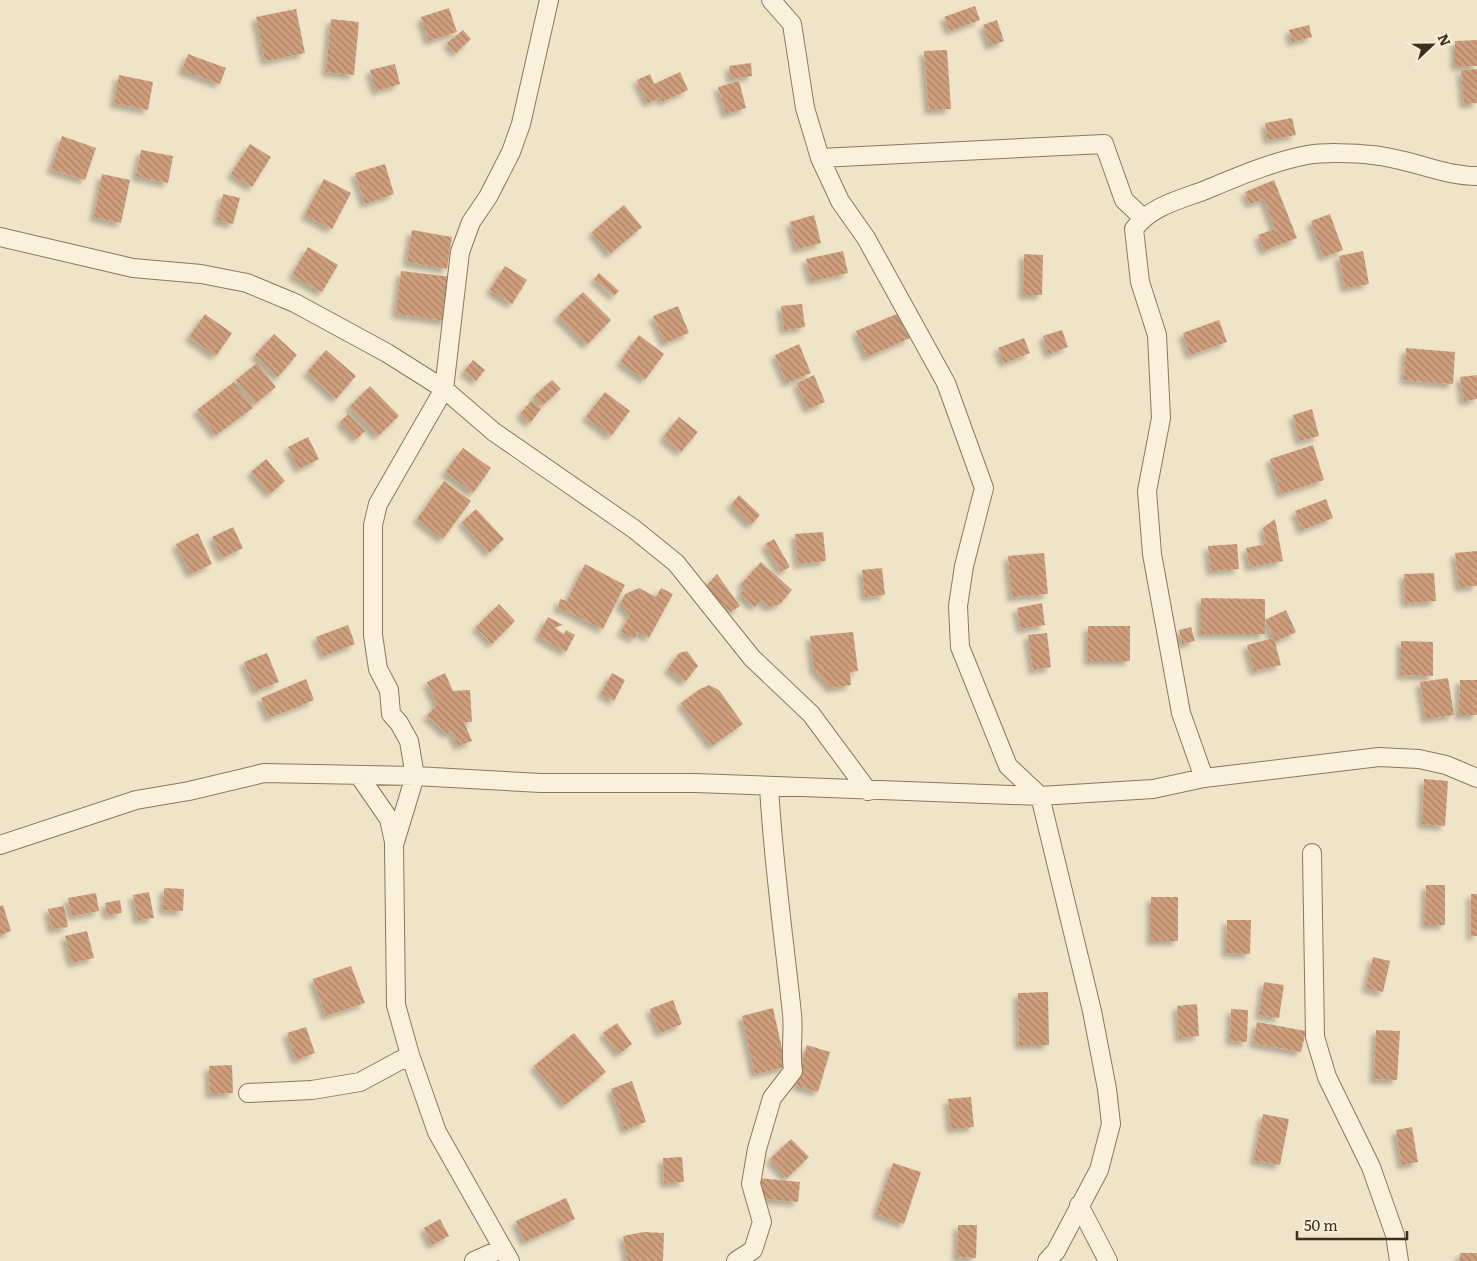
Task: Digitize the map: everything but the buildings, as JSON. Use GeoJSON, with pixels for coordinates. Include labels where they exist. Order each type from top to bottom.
{"type":"FeatureCollection","features":[{"type":"Feature","properties":{"kind":"street"},"geometry":{"type":"LineString","coordinates":[[394,845],[415,776],[409,741],[399,723],[391,714],[389,690],[378,669],[373,635],[373,525],[378,504],[444,389],[460,252],[471,222],[492,189],[511,152],[521,124],[549,0]]}},
{"type":"Feature","properties":{"kind":"street"},"geometry":{"type":"LineString","coordinates":[[771,0],[792,24],[805,108],[820,158],[847,214],[858,225],[871,246],[946,383],[962,422],[984,488],[964,566],[958,606],[960,647],[1008,766],[1040,796],[1092,1011],[1107,1089],[1111,1124],[1099,1170],[1056,1251],[1047,1261]]}},
{"type":"Feature","properties":{"kind":"street"},"geometry":{"type":"LineString","coordinates":[[820,158],[1104,144],[1124,200],[1142,217]]}},
{"type":"Feature","properties":{"kind":"street"},"geometry":{"type":"LineString","coordinates":[[1204,778],[1180,712],[1152,554],[1146,491],[1162,418],[1156,335],[1140,282],[1134,229],[1142,217],[1159,208],[1259,168],[1309,154],[1373,155],[1422,164],[1458,176],[1477,176]]}},
{"type":"Feature","properties":{"kind":"street"},"geometry":{"type":"LineString","coordinates":[[0,237],[133,268],[201,274],[248,283],[295,303],[387,353],[444,389],[494,432],[634,529],[676,563],[712,605],[752,658],[812,714],[868,791]]}},
{"type":"Feature","properties":{"kind":"street"},"geometry":{"type":"LineString","coordinates":[[0,845],[136,800],[189,791],[264,773],[360,777],[415,776],[541,783],[695,783],[1040,796],[1152,789],[1204,778],[1380,757],[1419,759],[1446,765],[1477,778]]}},
{"type":"Feature","properties":{"kind":"street"},"geometry":{"type":"LineString","coordinates":[[360,777],[388,819],[394,845],[396,1005],[410,1055],[437,1132],[505,1255],[474,1261]]}},
{"type":"Feature","properties":{"kind":"street"},"geometry":{"type":"LineString","coordinates":[[736,1261],[753,1250],[762,1222],[751,1184],[757,1148],[772,1098],[793,1071],[790,1049],[793,1017],[772,850],[769,786]]}},
{"type":"Feature","properties":{"kind":"street"},"geometry":{"type":"LineString","coordinates":[[1312,853],[1315,1037],[1327,1077],[1371,1167],[1395,1236],[1400,1261]]}},
{"type":"Feature","properties":{"kind":"street"},"geometry":{"type":"LineString","coordinates":[[248,1093],[312,1090],[360,1082],[410,1055]]}},
{"type":"Feature","properties":{"kind":"street"},"geometry":{"type":"LineString","coordinates":[[1079,1205],[1108,1261]]}}]}
